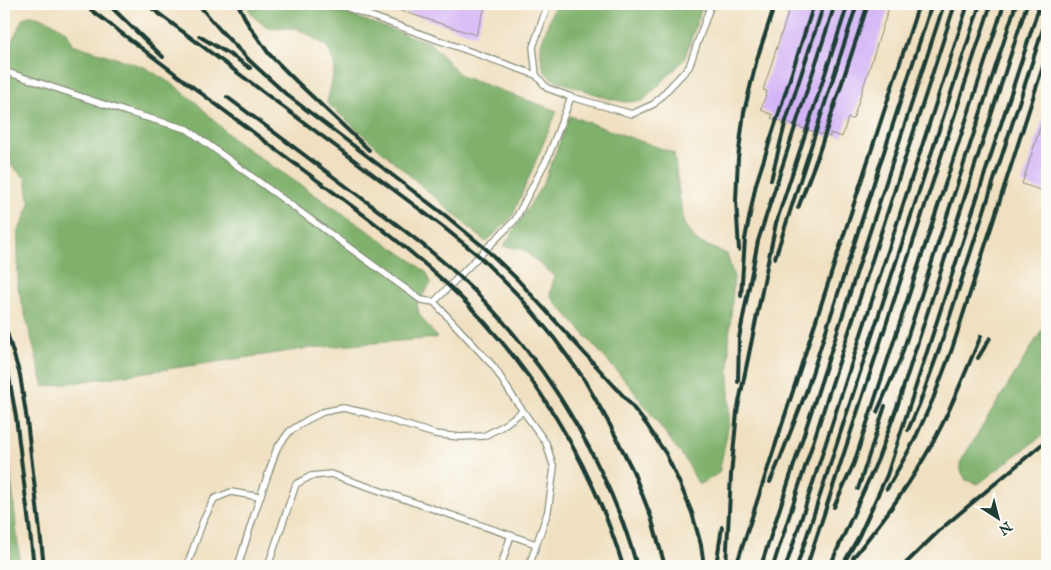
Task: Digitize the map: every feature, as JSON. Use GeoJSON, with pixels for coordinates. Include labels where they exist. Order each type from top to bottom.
{"type":"FeatureCollection","features":[{"type":"Feature","properties":{"kind":"lane"},"geometry":{"type":"LineString","coordinates":[[337,4],[536,75]]}},
{"type":"Feature","properties":{"kind":"lane"},"geometry":{"type":"LineString","coordinates":[[548,4],[533,47],[536,75],[546,88],[632,114],[654,104],[689,67],[711,4]]}},
{"type":"Feature","properties":{"kind":"lane"},"geometry":{"type":"LineString","coordinates":[[4,71],[127,112],[188,129],[421,300],[434,302],[494,367],[546,443],[554,468],[548,511],[529,566]]}},
{"type":"Feature","properties":{"kind":"lane"},"geometry":{"type":"LineString","coordinates":[[434,302],[516,220],[548,157],[571,97]]}},
{"type":"Feature","properties":{"kind":"lane"},"geometry":{"type":"LineString","coordinates":[[238,566],[277,448],[290,431],[307,420],[323,412],[343,408],[367,413],[435,434],[460,437],[484,436],[501,427],[523,411]]}},
{"type":"Feature","properties":{"kind":"lane"},"geometry":{"type":"LineString","coordinates":[[268,566],[296,484],[311,476],[331,474],[536,544]]}},
{"type":"Feature","properties":{"kind":"lane"},"geometry":{"type":"LineString","coordinates":[[187,566],[202,521],[214,499],[231,492],[260,496]]}},
{"type":"Feature","properties":{"kind":"lane"},"geometry":{"type":"LineString","coordinates":[[501,566],[511,535]]}},
{"type":"Feature","properties":{"kind":"green space"},"geometry":{"type":"Polygon","coordinates":[[[245,4],[317,4],[430,43],[461,76],[557,111],[512,217],[486,242],[327,103],[335,67],[328,47],[297,28],[268,28],[255,18],[245,4]]]}},
{"type":"Feature","properties":{"kind":"green space"},"geometry":{"type":"Polygon","coordinates":[[[555,4],[703,4],[684,60],[643,101],[625,102],[607,98],[552,79],[544,71],[541,44],[555,4]]]}},
{"type":"Feature","properties":{"kind":"green space"},"geometry":{"type":"Polygon","coordinates":[[[34,15],[50,21],[67,32],[72,44],[144,67],[175,86],[198,104],[234,140],[411,260],[427,273],[431,283],[417,304],[419,314],[437,338],[311,348],[44,387],[18,287],[18,233],[30,204],[26,179],[12,166],[4,163],[4,58],[23,18],[34,15]]]}},
{"type":"Feature","properties":{"kind":"green space"},"geometry":{"type":"Polygon","coordinates":[[[570,116],[674,153],[684,224],[696,241],[727,254],[734,278],[729,339],[729,424],[719,473],[699,485],[687,462],[630,386],[550,296],[554,276],[522,249],[504,246],[543,184],[570,116]]]}},
{"type":"Feature","properties":{"kind":"green space"},"geometry":{"type":"Polygon","coordinates":[[[1047,322],[1047,432],[978,484],[966,480],[961,471],[961,461],[1047,322]]]}},
{"type":"Feature","properties":{"kind":"green space"},"geometry":{"type":"Polygon","coordinates":[[[4,411],[19,554],[21,566],[4,566],[4,411]]]}},
{"type":"Feature","properties":{"kind":"building"},"geometry":{"type":"Polygon","coordinates":[[[386,4],[486,4],[476,35],[386,6],[386,4]]]}},
{"type":"Feature","properties":{"kind":"building"},"geometry":{"type":"Polygon","coordinates":[[[791,4],[890,4],[853,119],[848,118],[842,137],[830,133],[830,137],[771,118],[773,115],[761,110],[767,91],[763,90],[791,4]]]}},
{"type":"Feature","properties":{"kind":"building"},"geometry":{"type":"Polygon","coordinates":[[[1045,112],[1047,113],[1047,192],[1022,184],[1045,112]]]}},
{"type":"Feature","properties":{"kind":"railway"},"geometry":{"type":"LineString","coordinates":[[108,4],[163,57]]}},
{"type":"Feature","properties":{"kind":"railway"},"geometry":{"type":"LineString","coordinates":[[146,4],[442,226],[479,256],[519,296],[554,338],[584,379],[610,425],[633,471],[651,517],[665,566]]}},
{"type":"Feature","properties":{"kind":"railway"},"geometry":{"type":"LineString","coordinates":[[198,4],[250,61],[287,95],[446,216],[486,249],[517,279],[627,400],[647,425],[666,454],[680,484],[692,513],[701,545],[704,566]]}},
{"type":"Feature","properties":{"kind":"railway"},"geometry":{"type":"LineString","coordinates":[[238,4],[248,24],[269,54],[369,150]]}},
{"type":"Feature","properties":{"kind":"railway"},"geometry":{"type":"LineString","coordinates":[[739,250],[736,200],[738,158],[744,112],[757,59],[775,4]]}},
{"type":"Feature","properties":{"kind":"railway"},"geometry":{"type":"LineString","coordinates":[[741,296],[745,239],[756,184],[814,4]]}},
{"type":"Feature","properties":{"kind":"railway"},"geometry":{"type":"LineString","coordinates":[[771,180],[785,124],[824,4]]}},
{"type":"Feature","properties":{"kind":"railway"},"geometry":{"type":"LineString","coordinates":[[738,382],[739,338],[758,241],[835,4]]}},
{"type":"Feature","properties":{"kind":"railway"},"geometry":{"type":"LineString","coordinates":[[726,566],[737,412],[776,223],[848,4]]}},
{"type":"Feature","properties":{"kind":"railway"},"geometry":{"type":"LineString","coordinates":[[775,258],[857,4]]}},
{"type":"Feature","properties":{"kind":"railway"},"geometry":{"type":"LineString","coordinates":[[798,208],[817,158],[868,4]]}},
{"type":"Feature","properties":{"kind":"railway"},"geometry":{"type":"LineString","coordinates":[[736,566],[919,4]]}},
{"type":"Feature","properties":{"kind":"railway"},"geometry":{"type":"LineString","coordinates":[[770,482],[806,392],[932,4]]}},
{"type":"Feature","properties":{"kind":"railway"},"geometry":{"type":"LineString","coordinates":[[761,566],[944,4]]}},
{"type":"Feature","properties":{"kind":"railway"},"geometry":{"type":"LineString","coordinates":[[773,566],[955,4]]}},
{"type":"Feature","properties":{"kind":"railway"},"geometry":{"type":"LineString","coordinates":[[786,566],[968,4]]}},
{"type":"Feature","properties":{"kind":"railway"},"geometry":{"type":"LineString","coordinates":[[797,566],[980,4]]}},
{"type":"Feature","properties":{"kind":"railway"},"geometry":{"type":"LineString","coordinates":[[807,566],[991,4]]}},
{"type":"Feature","properties":{"kind":"railway"},"geometry":{"type":"LineString","coordinates":[[834,507],[854,463],[1004,4]]}},
{"type":"Feature","properties":{"kind":"railway"},"geometry":{"type":"LineString","coordinates":[[877,412],[900,360],[1016,4]]}},
{"type":"Feature","properties":{"kind":"railway"},"geometry":{"type":"LineString","coordinates":[[839,546],[878,459],[898,404],[1027,4]]}},
{"type":"Feature","properties":{"kind":"railway"},"geometry":{"type":"LineString","coordinates":[[842,566],[859,536],[887,475],[1040,4]]}},
{"type":"Feature","properties":{"kind":"railway"},"geometry":{"type":"LineString","coordinates":[[90,9],[395,239],[432,270],[479,316],[506,347],[531,381],[575,451],[610,527],[623,566]]}},
{"type":"Feature","properties":{"kind":"railway"},"geometry":{"type":"LineString","coordinates":[[908,430],[940,347],[1047,16]]}},
{"type":"Feature","properties":{"kind":"railway"},"geometry":{"type":"LineString","coordinates":[[199,36],[250,68]]}},
{"type":"Feature","properties":{"kind":"railway"},"geometry":{"type":"LineString","coordinates":[[887,489],[914,441],[933,399],[952,349],[1047,54]]}},
{"type":"Feature","properties":{"kind":"railway"},"geometry":{"type":"LineString","coordinates":[[227,97],[429,250],[489,306],[537,363],[578,427],[612,496],[637,566]]}},
{"type":"Feature","properties":{"kind":"railway"},"geometry":{"type":"LineString","coordinates":[[4,323],[20,375],[44,566]]}},
{"type":"Feature","properties":{"kind":"railway"},"geometry":{"type":"LineString","coordinates":[[853,558],[899,497],[924,458],[947,414],[981,336]]}},
{"type":"Feature","properties":{"kind":"railway"},"geometry":{"type":"LineString","coordinates":[[978,358],[990,338]]}},
{"type":"Feature","properties":{"kind":"railway"},"geometry":{"type":"LineString","coordinates":[[4,360],[16,417],[34,566]]}},
{"type":"Feature","properties":{"kind":"railway"},"geometry":{"type":"LineString","coordinates":[[858,489],[885,406]]}},
{"type":"Feature","properties":{"kind":"railway"},"geometry":{"type":"LineString","coordinates":[[903,566],[941,529],[1047,440]]}},
{"type":"Feature","properties":{"kind":"railway"},"geometry":{"type":"LineString","coordinates":[[716,566],[722,527]]}},
{"type":"Feature","properties":{"kind":"railway"},"geometry":{"type":"LineString","coordinates":[[830,566],[841,541]]}}]}
